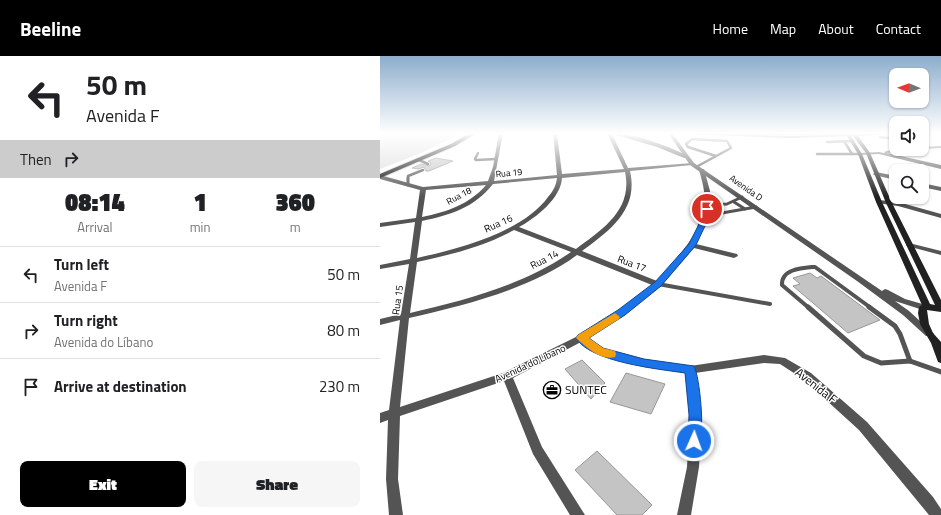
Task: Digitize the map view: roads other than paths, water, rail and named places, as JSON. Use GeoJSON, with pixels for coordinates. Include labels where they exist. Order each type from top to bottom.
{"type":"FeatureCollection","features":[{"type":"Feature","properties":{"kind":"main road"},"geometry":{"type":"LineString","coordinates":[[380,177],[432,154]]}},
{"type":"Feature","properties":{"kind":"main road"},"geometry":{"type":"LineString","coordinates":[[860,154],[879,202],[925,307]]}},
{"type":"Feature","properties":{"kind":"main road"},"geometry":{"type":"LineString","coordinates":[[869,154],[889,203]]}},
{"type":"Feature","properties":{"kind":"main road"},"geometry":{"type":"LineString","coordinates":[[889,204],[941,309]]}},
{"type":"Feature","properties":{"kind":"main road"},"geometry":{"type":"LineString","coordinates":[[925,307],[941,309]]}},
{"type":"Feature","properties":{"kind":"main road"},"geometry":{"type":"LineString","coordinates":[[925,307],[922,313],[923,320],[935,341],[941,359]]}},
{"type":"Feature","properties":{"kind":"street"},"geometry":{"type":"LineString","coordinates":[[491,183],[497,154]]}},
{"type":"Feature","properties":{"kind":"street","name":"Rua 16"},"geometry":{"type":"LineString","coordinates":[[380,267],[456,251],[516,228],[549,200],[558,186],[559,176],[557,154]]}},
{"type":"Feature","properties":{"kind":"street","name":"Rua 14"},"geometry":{"type":"LineString","coordinates":[[380,322],[461,304],[503,290],[578,253],[606,229],[621,212],[628,196],[629,183],[626,170],[619,154]]}},
{"type":"Feature","properties":{"kind":"street","name":"Avenida D"},"geometry":{"type":"LineString","coordinates":[[681,154],[860,278],[906,314],[935,341]]}},
{"type":"Feature","properties":{"kind":"street"},"geometry":{"type":"LineString","coordinates":[[885,154],[941,167]]}},
{"type":"Feature","properties":{"kind":"street","name":"Rua 19"},"geometry":{"type":"LineString","coordinates":[[423,189],[626,170],[697,167]]}},
{"type":"Feature","properties":{"kind":"street","name":"Avenida do Líbano"},"geometry":{"type":"LineString","coordinates":[[380,418],[507,376],[581,338],[622,313],[658,284],[692,245],[705,216],[707,205],[706,185],[697,167]]}},
{"type":"Feature","properties":{"kind":"street"},"geometry":{"type":"LineString","coordinates":[[876,174],[889,177]]}},
{"type":"Feature","properties":{"kind":"street"},"geometry":{"type":"LineString","coordinates":[[380,177],[423,189]]}},
{"type":"Feature","properties":{"kind":"street","name":"Rua 18"},"geometry":{"type":"LineString","coordinates":[[380,225],[419,220],[447,213],[469,203],[483,193],[491,183]]}},
{"type":"Feature","properties":{"kind":"street"},"geometry":{"type":"LineString","coordinates":[[929,186],[941,189]]}},
{"type":"Feature","properties":{"kind":"street","name":"Rua 15"},"geometry":{"type":"LineString","coordinates":[[396,515],[392,495],[394,414],[405,317],[423,189]]}},
{"type":"Feature","properties":{"kind":"street"},"geometry":{"type":"LineString","coordinates":[[879,202],[889,203]]}},
{"type":"Feature","properties":{"kind":"street"},"geometry":{"type":"LineString","coordinates":[[893,204],[941,216]]}},
{"type":"Feature","properties":{"kind":"street","name":"Rua 17"},"geometry":{"type":"LineString","coordinates":[[516,228],[658,284]]}},
{"type":"Feature","properties":{"kind":"street"},"geometry":{"type":"LineString","coordinates":[[692,245],[734,256]]}},
{"type":"Feature","properties":{"kind":"street"},"geometry":{"type":"LineString","coordinates":[[909,245],[941,253]]}},
{"type":"Feature","properties":{"kind":"street","name":"Avenida D"},"geometry":{"type":"LineString","coordinates":[[860,278],[902,301],[925,307]]}},
{"type":"Feature","properties":{"kind":"street","name":"Avenida F"},"geometry":{"type":"LineString","coordinates":[[581,338],[600,351],[644,363],[690,370],[764,359],[782,361],[807,376],[863,426],[928,502],[937,515]]}},
{"type":"Feature","properties":{"kind":"street"},"geometry":{"type":"LineString","coordinates":[[684,515],[693,467],[696,415],[690,370]]}},
{"type":"Feature","properties":{"kind":"street"},"geometry":{"type":"LineString","coordinates":[[507,376],[538,450],[578,515]]}},
{"type":"Feature","properties":{"kind":"lane"},"geometry":{"type":"LineString","coordinates":[[477,154],[476,160],[496,159]]}},
{"type":"Feature","properties":{"kind":"lane"},"geometry":{"type":"LineString","coordinates":[[711,154],[716,156]]}},
{"type":"Feature","properties":{"kind":"lane"},"geometry":{"type":"LineString","coordinates":[[697,167],[719,154]]}},
{"type":"Feature","properties":{"kind":"lane"},"geometry":{"type":"LineString","coordinates":[[419,160],[428,164]]}},
{"type":"Feature","properties":{"kind":"lane"},"geometry":{"type":"LineString","coordinates":[[408,184],[408,176],[423,170]]}},
{"type":"Feature","properties":{"kind":"lane"},"geometry":{"type":"LineString","coordinates":[[707,205],[727,204],[742,197]]}},
{"type":"Feature","properties":{"kind":"lane"},"geometry":{"type":"LineString","coordinates":[[734,202],[745,209]]}},
{"type":"Feature","properties":{"kind":"lane"},"geometry":{"type":"LineString","coordinates":[[705,216],[756,207]]}},
{"type":"Feature","properties":{"kind":"lane"},"geometry":{"type":"LineString","coordinates":[[910,361],[900,334],[895,326],[815,267],[806,267],[785,274],[782,277],[782,285],[864,356],[881,363],[910,361],[941,372]]}},
{"type":"Feature","properties":{"kind":"lane","name":"Rua 17"},"geometry":{"type":"LineString","coordinates":[[658,284],[770,304]]}},
{"type":"Feature","properties":{"kind":"place","name":"SUNTEC"},"geometry":{"type":"Point","coordinates":[552,390]}}]}
